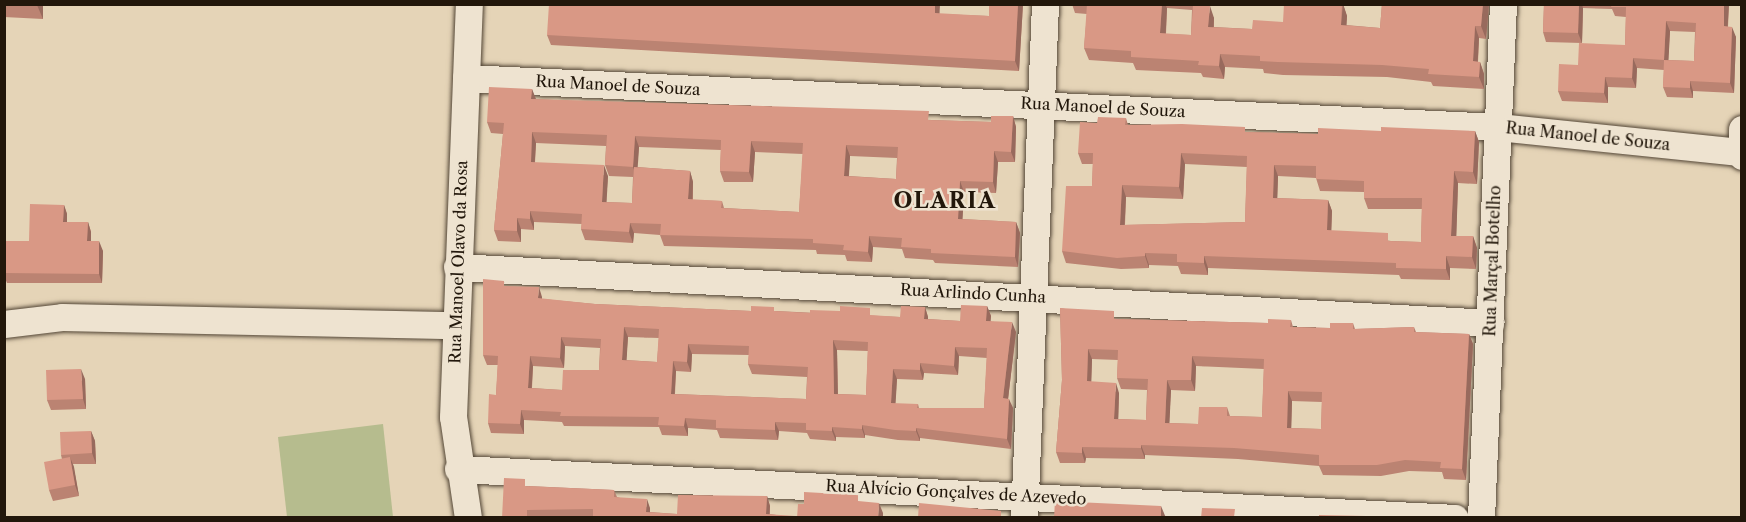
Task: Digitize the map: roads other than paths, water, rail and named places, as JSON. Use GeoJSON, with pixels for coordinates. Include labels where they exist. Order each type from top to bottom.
{"type":"FeatureCollection","features":[{"type":"Feature","properties":{"kind":"street","name":"Rua Manoel Olavo da Rosa"},"geometry":{"type":"LineString","coordinates":[[468,518],[458,469],[453,417],[457,267],[469,4]]}},
{"type":"Feature","properties":{"kind":"street"},"geometry":{"type":"LineString","coordinates":[[1025,506],[1045,4]]}},
{"type":"Feature","properties":{"kind":"street","name":"Rua Marçal Botelho"},"geometry":{"type":"LineString","coordinates":[[1481,518],[1503,4]]}},
{"type":"Feature","properties":{"kind":"street","name":"Rua Manoel de Souza"},"geometry":{"type":"LineString","coordinates":[[466,78],[1498,127],[1741,146]]}},
{"type":"Feature","properties":{"kind":"street","name":"Rua Arlindo Cunha"},"geometry":{"type":"LineString","coordinates":[[457,267],[1033,296],[1490,323]]}},
{"type":"Feature","properties":{"kind":"street"},"geometry":{"type":"LineString","coordinates":[[4,324],[62,317],[455,325]]}},
{"type":"Feature","properties":{"kind":"street","name":"Rua Alvício Gonçalves de Azevedo"},"geometry":{"type":"LineString","coordinates":[[458,469],[1025,506],[1455,518]]}},
{"type":"Feature","properties":{"kind":"district","name":"OLARIA"},"geometry":{"type":"Point","coordinates":[945,201]}}]}
